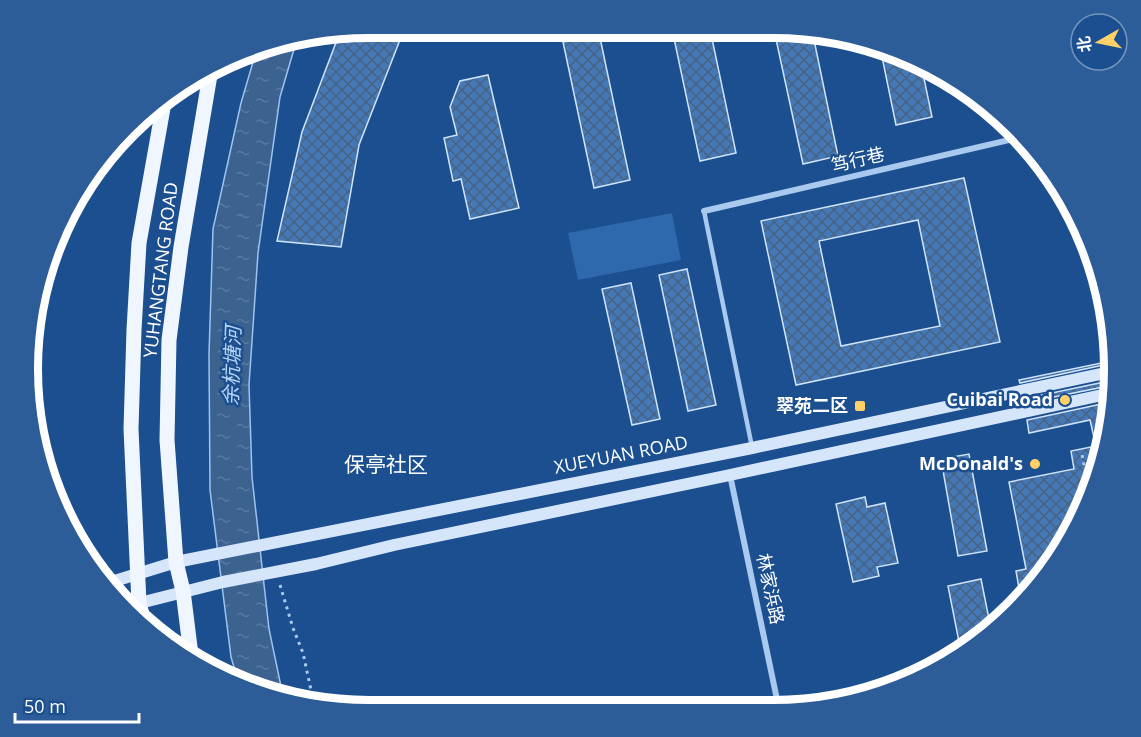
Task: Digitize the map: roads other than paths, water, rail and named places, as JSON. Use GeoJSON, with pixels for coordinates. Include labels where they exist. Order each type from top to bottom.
{"type":"FeatureCollection","features":[{"type":"Feature","properties":{"kind":"main road","name":"YUHANGTANG ROAD"},"geometry":{"type":"LineString","coordinates":[[190,647],[183,591],[176,562],[168,440],[169,340],[181,247],[209,79]]}},
{"type":"Feature","properties":{"kind":"main road","name":"YUHANGTANG ROAD"},"geometry":{"type":"LineString","coordinates":[[135,604],[138,573],[131,429],[139,243],[163,109]]}},
{"type":"Feature","properties":{"kind":"main road","name":"XUEYUAN ROAD"},"geometry":{"type":"LineString","coordinates":[[115,581],[176,562],[752,448],[1104,373]]}},
{"type":"Feature","properties":{"kind":"main road"},"geometry":{"type":"LineString","coordinates":[[139,607],[183,591],[223,582],[1103,395]]}},
{"type":"Feature","properties":{"kind":"street","name":"笃行巷"},"geometry":{"type":"LineString","coordinates":[[704,211],[1012,139]]}},
{"type":"Feature","properties":{"kind":"street","name":"林家浜路"},"geometry":{"type":"LineString","coordinates":[[730,475],[777,700]]}},
{"type":"Feature","properties":{"kind":"lane"},"geometry":{"type":"LineString","coordinates":[[704,211],[752,448]]}},
{"type":"Feature","properties":{"kind":"water","name":"余杭塘河"},"geometry":{"type":"Polygon","coordinates":[[[295,46],[280,97],[258,253],[249,385],[252,477],[269,629],[281,687],[235,671],[231,657],[210,490],[209,354],[213,229],[241,103],[254,58],[295,46]]]}},
{"type":"Feature","properties":{"kind":"place","name":"Cuibai Road"},"geometry":{"type":"Point","coordinates":[1065,400]}},
{"type":"Feature","properties":{"kind":"place","name":"翠苑二区"},"geometry":{"type":"Point","coordinates":[860,406]}},
{"type":"Feature","properties":{"kind":"place","name":"McDonald's"},"geometry":{"type":"Point","coordinates":[1035,464]}},
{"type":"Feature","properties":{"kind":"district","name":"保亭社区"},"geometry":{"type":"Point","coordinates":[386,465]}}]}
